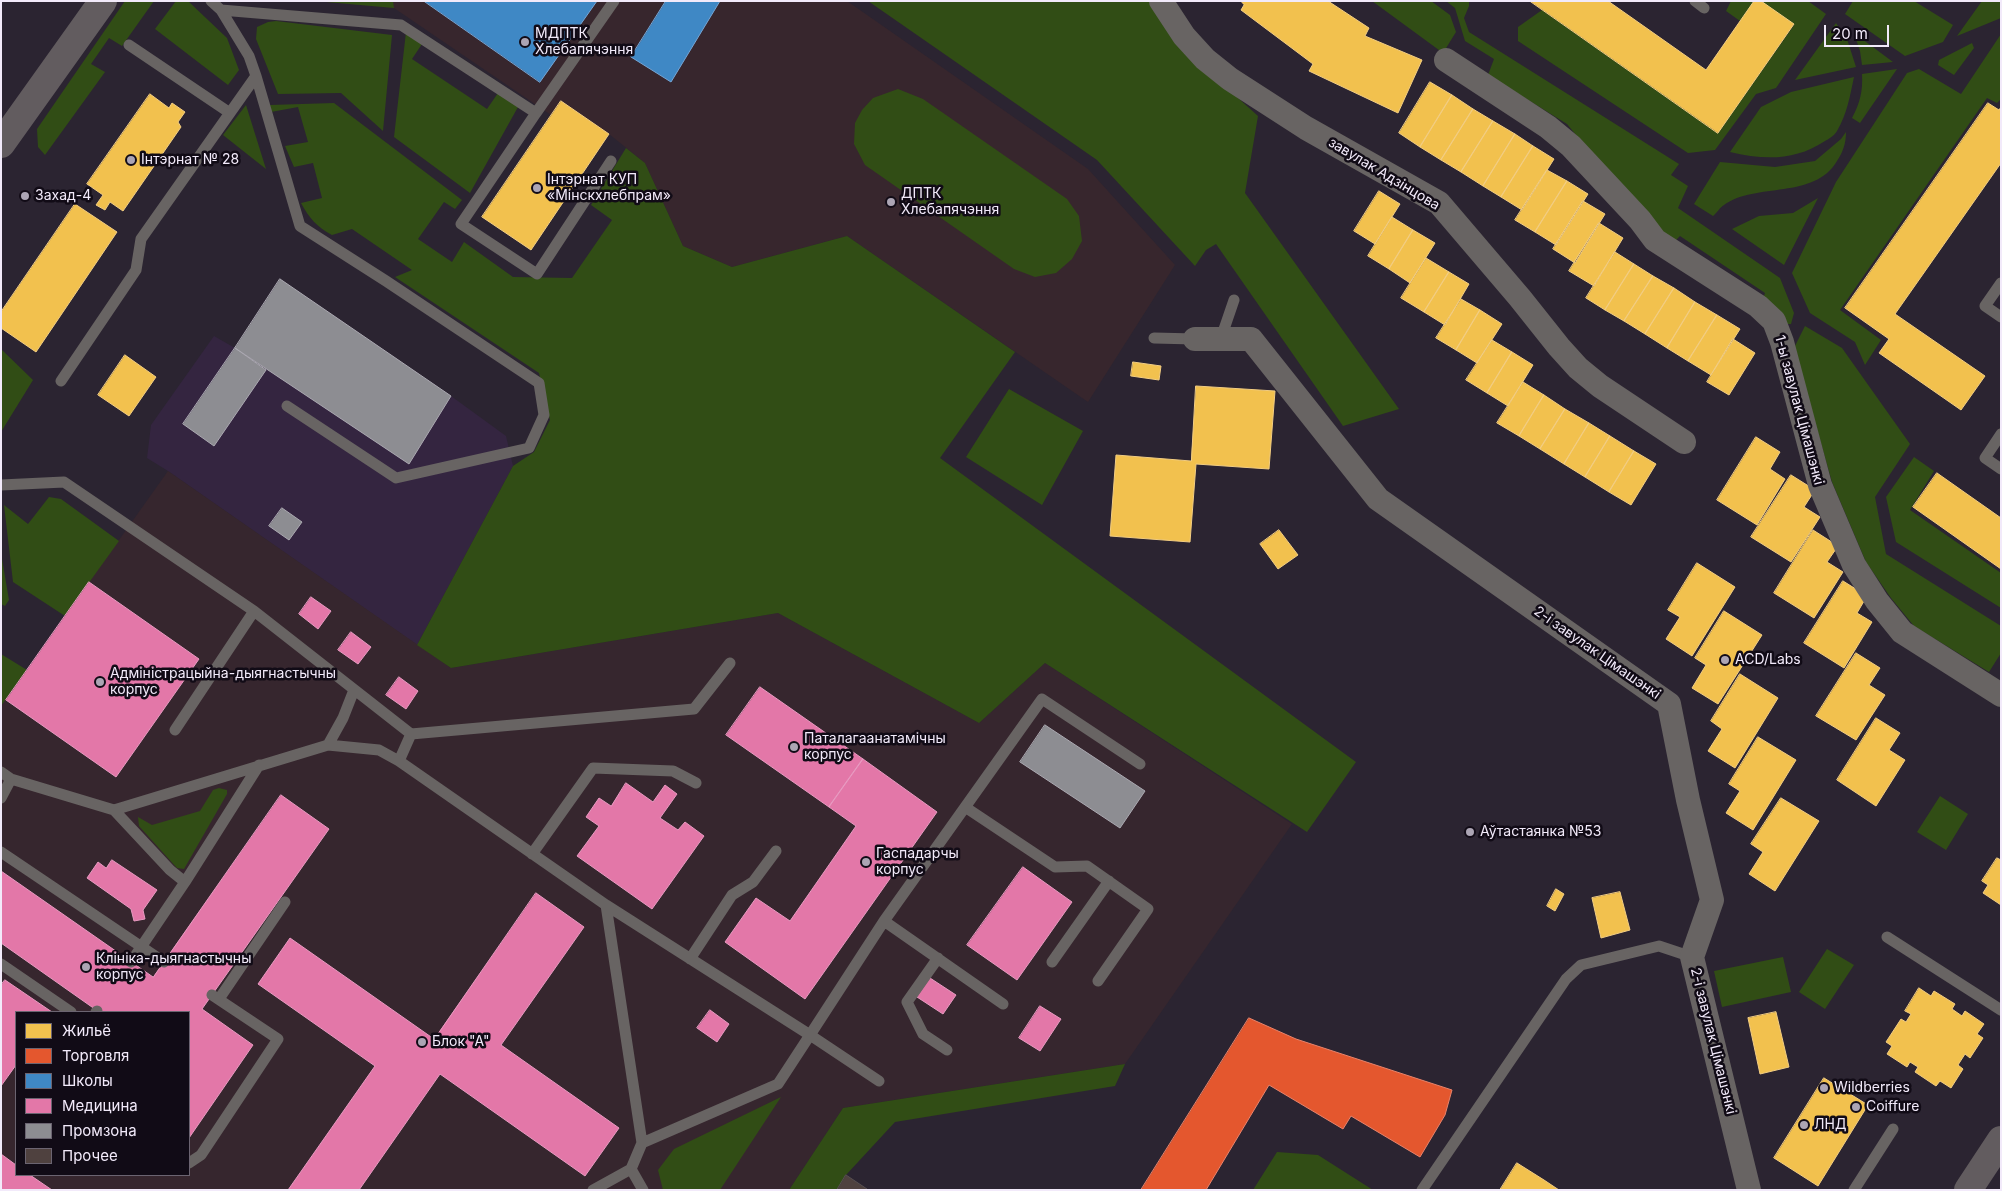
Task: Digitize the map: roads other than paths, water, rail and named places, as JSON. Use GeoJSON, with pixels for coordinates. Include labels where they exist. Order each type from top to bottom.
{"type":"FeatureCollection","features":[{"type":"Feature","properties":{"kind":"main road"},"geometry":{"type":"LineString","coordinates":[[1,144],[103,1]]}},
{"type":"Feature","properties":{"kind":"main road"},"geometry":{"type":"LineString","coordinates":[[1968,1190],[2001,1140]]}},
{"type":"Feature","properties":{"kind":"street","name":"завулак Адзінцова"},"geometry":{"type":"LineString","coordinates":[[1161,1],[1184,36],[1205,59],[1230,78],[1306,128],[1439,203],[1520,298],[1558,347],[1578,368],[1600,386],[1684,442]]}},
{"type":"Feature","properties":{"kind":"street","name":"1-ы завулак Цімашэнкі"},"geometry":{"type":"LineString","coordinates":[[1446,60],[1548,127],[1571,146],[1640,220],[1655,240],[1758,306],[1774,321],[1782,342],[1820,485],[1854,565],[1877,601],[1902,632],[2001,694]]}},
{"type":"Feature","properties":{"kind":"street","name":"2-і завулак Цімашэнкі"},"geometry":{"type":"LineString","coordinates":[[1195,339],[1251,339],[1378,499],[1669,704],[1688,800],[1712,900],[1692,957],[1748,1190]]}},
{"type":"Feature","properties":{"kind":"lane"},"geometry":{"type":"LineString","coordinates":[[211,1],[221,10],[249,56],[300,226],[386,280],[539,383],[544,415],[529,448],[396,478],[287,406]]}},
{"type":"Feature","properties":{"kind":"lane"},"geometry":{"type":"LineString","coordinates":[[611,161],[537,274],[461,224],[614,1]]}},
{"type":"Feature","properties":{"kind":"lane"},"geometry":{"type":"LineString","coordinates":[[221,10],[401,25],[536,113]]}},
{"type":"Feature","properties":{"kind":"lane"},"geometry":{"type":"LineString","coordinates":[[129,46],[230,113]]}},
{"type":"Feature","properties":{"kind":"lane"},"geometry":{"type":"LineString","coordinates":[[61,382],[136,270],[141,238],[256,76]]}},
{"type":"Feature","properties":{"kind":"lane"},"geometry":{"type":"LineString","coordinates":[[2001,283],[1985,306],[2001,317]]}},
{"type":"Feature","properties":{"kind":"lane"},"geometry":{"type":"LineString","coordinates":[[1220,338],[1234,300]]}},
{"type":"Feature","properties":{"kind":"lane"},"geometry":{"type":"LineString","coordinates":[[1154,338],[1195,339]]}},
{"type":"Feature","properties":{"kind":"lane"},"geometry":{"type":"LineString","coordinates":[[2001,434],[1985,458],[2001,469]]}},
{"type":"Feature","properties":{"kind":"lane"},"geometry":{"type":"LineString","coordinates":[[1,486],[64,482],[254,610],[411,734],[694,710],[730,663]]}},
{"type":"Feature","properties":{"kind":"lane"},"geometry":{"type":"LineString","coordinates":[[175,730],[254,610]]}},
{"type":"Feature","properties":{"kind":"lane"},"geometry":{"type":"LineString","coordinates":[[328,745],[343,718],[354,690]]}},
{"type":"Feature","properties":{"kind":"lane"},"geometry":{"type":"LineString","coordinates":[[642,1143],[778,1084],[884,921],[1042,699],[1140,764]]}},
{"type":"Feature","properties":{"kind":"lane"},"geometry":{"type":"LineString","coordinates":[[399,761],[411,734]]}},
{"type":"Feature","properties":{"kind":"lane"},"geometry":{"type":"LineString","coordinates":[[114,810],[328,745],[379,750],[399,761],[606,906],[879,1081]]}},
{"type":"Feature","properties":{"kind":"lane"},"geometry":{"type":"LineString","coordinates":[[131,962],[185,882],[259,765]]}},
{"type":"Feature","properties":{"kind":"lane"},"geometry":{"type":"LineString","coordinates":[[532,854],[593,768],[673,770],[696,783]]}},
{"type":"Feature","properties":{"kind":"lane"},"geometry":{"type":"LineString","coordinates":[[1,798],[6,775],[114,810],[170,870],[185,882]]}},
{"type":"Feature","properties":{"kind":"lane"},"geometry":{"type":"LineString","coordinates":[[965,807],[1055,867],[1087,866],[1148,909],[1098,981]]}},
{"type":"Feature","properties":{"kind":"lane"},"geometry":{"type":"LineString","coordinates":[[690,959],[732,895],[754,882],[776,851]]}},
{"type":"Feature","properties":{"kind":"lane"},"geometry":{"type":"LineString","coordinates":[[1,852],[164,962]]}},
{"type":"Feature","properties":{"kind":"lane"},"geometry":{"type":"LineString","coordinates":[[1052,962],[1108,881]]}},
{"type":"Feature","properties":{"kind":"lane"},"geometry":{"type":"LineString","coordinates":[[190,1162],[201,1155],[278,1039],[216,997],[285,902]]}},
{"type":"Feature","properties":{"kind":"lane"},"geometry":{"type":"LineString","coordinates":[[593,1190],[632,1169],[642,1143],[606,906]]}},
{"type":"Feature","properties":{"kind":"lane"},"geometry":{"type":"LineString","coordinates":[[884,921],[1003,1004]]}},
{"type":"Feature","properties":{"kind":"lane"},"geometry":{"type":"LineString","coordinates":[[1886,937],[2001,1010]]}},
{"type":"Feature","properties":{"kind":"lane"},"geometry":{"type":"LineString","coordinates":[[1422,1190],[1566,979],[1581,965],[1660,946],[1692,957]]}},
{"type":"Feature","properties":{"kind":"lane"},"geometry":{"type":"LineString","coordinates":[[938,958],[906,1002],[923,1034],[947,1050]]}},
{"type":"Feature","properties":{"kind":"lane"},"geometry":{"type":"LineString","coordinates":[[1,964],[70,1011]]}},
{"type":"Feature","properties":{"kind":"lane"},"geometry":{"type":"LineString","coordinates":[[1854,1190],[1893,1129]]}},
{"type":"Feature","properties":{"kind":"lane"},"geometry":{"type":"LineString","coordinates":[[632,1169],[643,1190]]}},
{"type":"Feature","properties":{"kind":"place","name":"МДПТК Хлебапячэння"},"geometry":{"type":"Point","coordinates":[525,42]}},
{"type":"Feature","properties":{"kind":"place","name":"Інтэрнат № 28"},"geometry":{"type":"Point","coordinates":[131,160]}},
{"type":"Feature","properties":{"kind":"place","name":"Інтэрнат КУП «Мінскхлебпрам»"},"geometry":{"type":"Point","coordinates":[537,188]}},
{"type":"Feature","properties":{"kind":"place","name":"Захад-4"},"geometry":{"type":"Point","coordinates":[25,196]}},
{"type":"Feature","properties":{"kind":"place","name":"ДПТК Хлебапячэння"},"geometry":{"type":"Point","coordinates":[891,202]}},
{"type":"Feature","properties":{"kind":"place","name":"ACD/Labs"},"geometry":{"type":"Point","coordinates":[1725,660]}},
{"type":"Feature","properties":{"kind":"place","name":"Адміністрацыйна-дыягнастычны корпус"},"geometry":{"type":"Point","coordinates":[100,682]}},
{"type":"Feature","properties":{"kind":"place","name":"Паталагаанатамічны корпус"},"geometry":{"type":"Point","coordinates":[794,747]}},
{"type":"Feature","properties":{"kind":"place","name":"Аўтастаянка №53"},"geometry":{"type":"Point","coordinates":[1470,832]}},
{"type":"Feature","properties":{"kind":"place","name":"Гаспадарчы корпус"},"geometry":{"type":"Point","coordinates":[866,862]}},
{"type":"Feature","properties":{"kind":"place","name":"Клініка-дыягнастычны корпус"},"geometry":{"type":"Point","coordinates":[86,967]}},
{"type":"Feature","properties":{"kind":"place","name":"Блок \"А\""},"geometry":{"type":"Point","coordinates":[422,1042]}},
{"type":"Feature","properties":{"kind":"place","name":"Wildberries"},"geometry":{"type":"Point","coordinates":[1824,1088]}},
{"type":"Feature","properties":{"kind":"place","name":"Coiffure"},"geometry":{"type":"Point","coordinates":[1856,1107]}},
{"type":"Feature","properties":{"kind":"place","name":"ЛНД"},"geometry":{"type":"Point","coordinates":[1804,1125]}}]}
